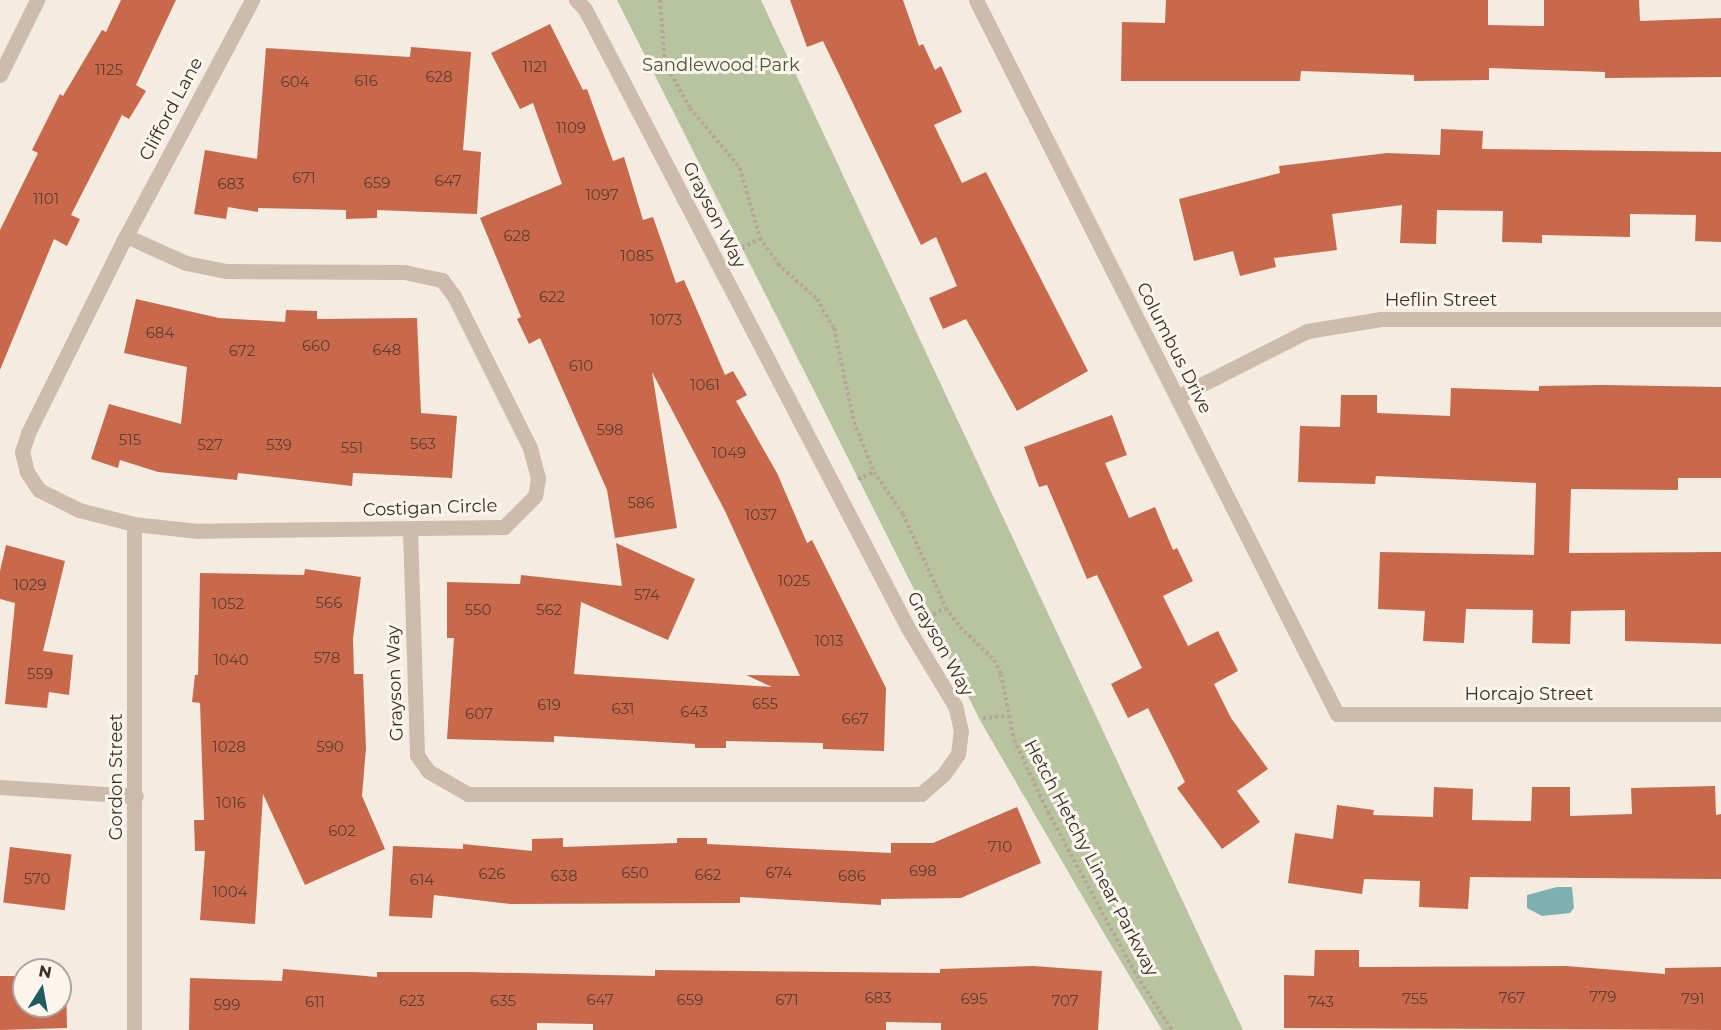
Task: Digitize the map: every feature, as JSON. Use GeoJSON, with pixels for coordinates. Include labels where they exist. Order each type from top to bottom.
{"type":"FeatureCollection","features":[{"type":"Feature","properties":{"kind":"street"},"geometry":{"type":"LineString","coordinates":[[0,75],[37,0]]}},
{"type":"Feature","properties":{"kind":"street","name":"Clifford Lane"},"geometry":{"type":"LineString","coordinates":[[126,236],[252,0]]}},
{"type":"Feature","properties":{"kind":"street","name":"Columbus Drive"},"geometry":{"type":"LineString","coordinates":[[976,0],[1337,714]]}},
{"type":"Feature","properties":{"kind":"street","name":"Grayson Way"},"geometry":{"type":"LineString","coordinates":[[410,530],[417,755],[428,771],[468,794],[921,794],[944,774],[958,754],[961,730],[955,706],[908,628],[581,4]]}},
{"type":"Feature","properties":{"kind":"street","name":"Costigan Circle"},"geometry":{"type":"LineString","coordinates":[[126,236],[186,262],[226,271],[404,272],[442,280],[454,296],[530,448],[538,478],[536,496],[504,527],[198,531],[134,524],[79,510],[39,490],[27,472],[22,452],[28,433],[126,236]]}},
{"type":"Feature","properties":{"kind":"street","name":"Heflin Street"},"geometry":{"type":"LineString","coordinates":[[1177,397],[1307,331],[1382,319],[1721,319]]}},
{"type":"Feature","properties":{"kind":"street","name":"Gordon Street"},"geometry":{"type":"LineString","coordinates":[[134,524],[136,796],[134,1030]]}},
{"type":"Feature","properties":{"kind":"street","name":"Horcajo Street"},"geometry":{"type":"LineString","coordinates":[[1337,714],[1721,714]]}},
{"type":"Feature","properties":{"kind":"street"},"geometry":{"type":"LineString","coordinates":[[0,787],[136,796]]}},
{"type":"Feature","properties":{"kind":"path","name":"Hetch Hetchy Linear Parkway"},"geometry":{"type":"LineString","coordinates":[[660,0],[665,63],[690,108],[740,168],[760,238],[778,264],[817,299],[834,328],[854,422],[874,472],[903,514],[946,608],[960,627],[994,660],[1001,674],[1014,740],[1048,812],[1134,971],[1172,1030]]}},
{"type":"Feature","properties":{"kind":"green space","name":"Sandlewood Park"},"geometry":{"type":"Polygon","coordinates":[[[617,0],[761,0],[1243,1030],[1162,1030],[981,722],[617,0]]]}},
{"type":"Feature","properties":{"kind":"water"},"geometry":{"type":"Polygon","coordinates":[[[1557,887],[1572,887],[1574,908],[1570,913],[1542,916],[1527,908],[1527,895],[1557,887]]]}},
{"type":"Feature","properties":{"kind":"building"},"geometry":{"type":"Polygon","coordinates":[[[121,0],[176,0],[136,85],[146,91],[129,119],[122,115],[71,215],[80,219],[67,246],[54,239],[0,370],[0,230],[38,153],[32,150],[60,94],[63,96],[102,30],[106,32],[121,0]]]}},
{"type":"Feature","properties":{"kind":"building"},"geometry":{"type":"Polygon","coordinates":[[[790,0],[903,0],[919,46],[923,44],[935,70],[941,66],[962,112],[934,125],[962,183],[986,172],[1088,371],[1017,411],[966,319],[943,329],[929,298],[957,286],[936,237],[921,245],[823,41],[807,47],[790,0]]]}},
{"type":"Feature","properties":{"kind":"building"},"geometry":{"type":"Polygon","coordinates":[[[1166,0],[1488,0],[1488,25],[1544,26],[1544,0],[1639,0],[1640,21],[1721,18],[1721,77],[1605,78],[1605,72],[1489,68],[1489,80],[1414,81],[1414,75],[1301,71],[1300,81],[1121,81],[1122,22],[1165,23],[1166,0]]]}},
{"type":"Feature","properties":{"kind":"building"},"geometry":{"type":"Polygon","coordinates":[[[550,24],[583,90],[587,89],[613,161],[624,157],[643,220],[653,217],[676,283],[684,280],[725,375],[733,371],[747,395],[736,401],[777,473],[807,543],[812,540],[886,688],[884,751],[823,749],[823,743],[726,741],[726,748],[695,748],[695,744],[554,736],[554,742],[447,739],[454,638],[447,638],[447,582],[520,584],[521,575],[622,586],[616,543],[695,579],[668,640],[581,602],[574,674],[772,687],[746,675],[800,676],[725,511],[652,372],[677,528],[615,538],[607,490],[540,338],[529,344],[517,319],[521,317],[480,218],[562,184],[533,103],[520,109],[491,53],[550,24]]]}},
{"type":"Feature","properties":{"kind":"building"},"geometry":{"type":"Polygon","coordinates":[[[411,47],[471,52],[463,150],[481,152],[477,214],[377,210],[377,218],[346,219],[346,210],[258,208],[258,212],[228,207],[226,219],[194,214],[205,150],[257,159],[266,48],[410,57],[411,47]]]}},
{"type":"Feature","properties":{"kind":"building"},"geometry":{"type":"Polygon","coordinates":[[[1441,129],[1483,131],[1482,149],[1721,152],[1721,242],[1695,241],[1696,215],[1630,214],[1630,237],[1542,235],[1542,243],[1502,242],[1503,211],[1437,210],[1436,244],[1400,243],[1402,205],[1332,214],[1337,250],[1274,258],[1276,267],[1240,276],[1233,251],[1194,261],[1179,199],[1280,173],[1279,166],[1387,153],[1440,155],[1441,129]]]}},
{"type":"Feature","properties":{"kind":"building"},"geometry":{"type":"Polygon","coordinates":[[[136,299],[219,318],[285,322],[286,310],[317,311],[317,319],[417,318],[421,413],[457,416],[452,478],[353,473],[352,486],[238,473],[237,480],[158,472],[120,460],[118,468],[91,459],[109,404],[181,424],[187,367],[124,353],[136,299]]]}},
{"type":"Feature","properties":{"kind":"building"},"geometry":{"type":"Polygon","coordinates":[[[1539,386],[1721,387],[1721,478],[1678,478],[1678,490],[1571,489],[1569,553],[1721,552],[1721,644],[1625,641],[1625,610],[1571,611],[1570,644],[1532,643],[1533,610],[1466,609],[1464,643],[1423,641],[1425,611],[1378,609],[1380,552],[1534,555],[1536,483],[1376,476],[1375,484],[1298,482],[1300,426],[1340,427],[1341,395],[1377,395],[1377,413],[1450,416],[1451,388],[1539,391],[1539,386]]]}},
{"type":"Feature","properties":{"kind":"building"},"geometry":{"type":"Polygon","coordinates":[[[1112,415],[1127,455],[1105,463],[1129,518],[1155,507],[1173,550],[1177,548],[1193,581],[1163,596],[1188,646],[1218,631],[1238,671],[1214,684],[1231,718],[1268,769],[1237,791],[1260,822],[1222,849],[1177,788],[1185,782],[1148,708],[1128,718],[1111,684],[1142,668],[1097,575],[1087,579],[1047,485],[1039,487],[1024,447],[1112,415]]]}},
{"type":"Feature","properties":{"kind":"building"},"geometry":{"type":"Polygon","coordinates":[[[6,545],[65,561],[43,651],[73,655],[69,695],[49,692],[47,708],[5,704],[15,603],[0,599],[0,571],[6,545]]]}},
{"type":"Feature","properties":{"kind":"building"},"geometry":{"type":"Polygon","coordinates":[[[305,569],[361,577],[353,638],[354,674],[363,674],[366,748],[362,796],[385,849],[305,885],[263,794],[255,924],[200,920],[205,851],[195,851],[194,820],[204,820],[200,703],[192,702],[195,675],[198,675],[200,573],[304,575],[305,569]]]}},
{"type":"Feature","properties":{"kind":"building"},"geometry":{"type":"Polygon","coordinates":[[[1715,786],[1716,815],[1721,814],[1721,879],[1470,877],[1468,909],[1419,907],[1420,881],[1364,879],[1362,894],[1288,883],[1295,833],[1333,839],[1337,805],[1374,810],[1373,815],[1433,817],[1434,787],[1473,789],[1472,820],[1531,821],[1532,787],[1570,787],[1570,816],[1632,814],[1631,788],[1715,786]]]}},
{"type":"Feature","properties":{"kind":"building"},"geometry":{"type":"Polygon","coordinates":[[[1017,807],[1041,863],[961,898],[881,899],[881,905],[740,897],[740,903],[510,904],[434,895],[432,918],[389,916],[393,846],[463,849],[463,844],[532,851],[532,839],[563,838],[563,847],[677,843],[677,838],[707,838],[707,844],[891,853],[891,843],[933,843],[1017,807]]]}},
{"type":"Feature","properties":{"kind":"building"},"geometry":{"type":"Polygon","coordinates":[[[10,847],[72,855],[65,910],[3,903],[10,847]]]}},
{"type":"Feature","properties":{"kind":"building"},"geometry":{"type":"Polygon","coordinates":[[[1315,950],[1359,950],[1359,967],[1566,966],[1665,974],[1665,968],[1721,967],[1721,1030],[1284,1028],[1284,975],[1314,976],[1315,950]]]}},
{"type":"Feature","properties":{"kind":"building"},"geometry":{"type":"Polygon","coordinates":[[[1033,966],[1102,971],[1098,1030],[941,1030],[941,1023],[886,1022],[886,1030],[593,1030],[593,1024],[537,1023],[537,1030],[189,1030],[190,978],[282,981],[283,969],[377,977],[377,972],[655,976],[655,970],[940,973],[940,969],[1033,966]]]}},
{"type":"Feature","properties":{"kind":"building"},"geometry":{"type":"Polygon","coordinates":[[[0,976],[12,976],[12,1018],[67,1018],[67,1028],[0,1030],[0,976]]]}}]}
